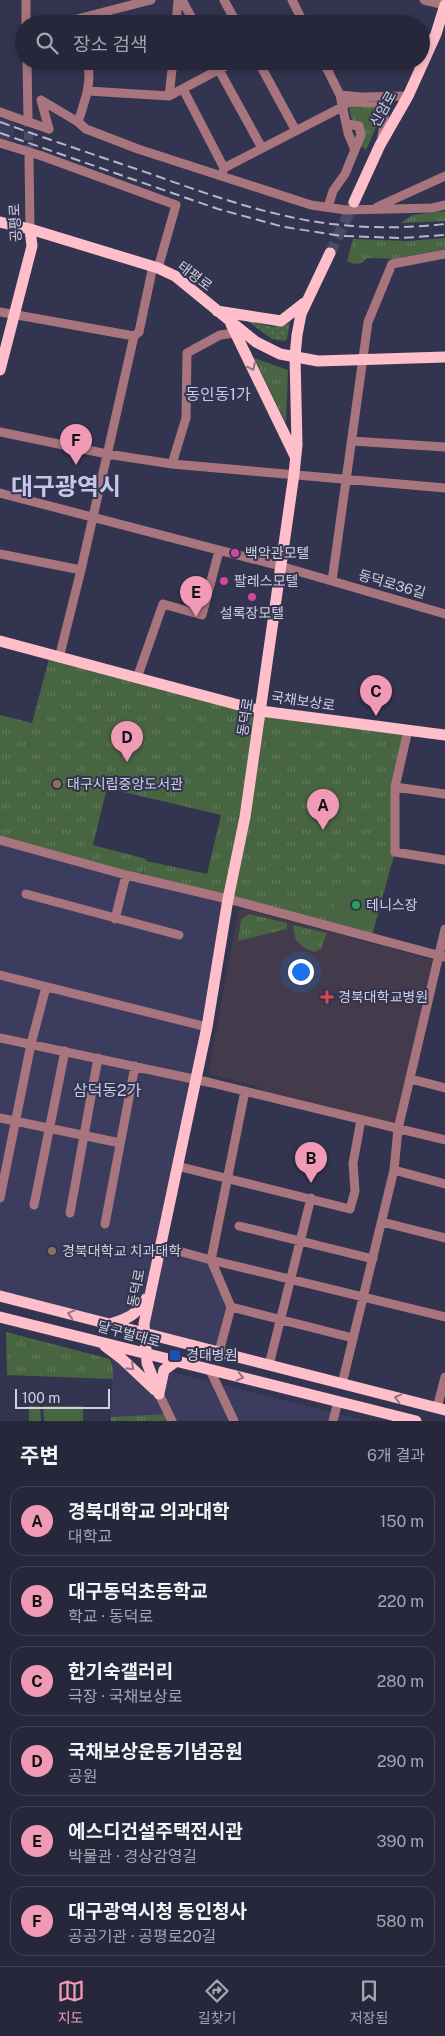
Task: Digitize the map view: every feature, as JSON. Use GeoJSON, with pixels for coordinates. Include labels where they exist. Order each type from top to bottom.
{"type":"FeatureCollection","features":[{"type":"Feature","properties":{"kind":"main road","name":"신암로"},"geometry":{"type":"LineString","coordinates":[[430,47],[445,5]]}},
{"type":"Feature","properties":{"kind":"main road","name":"신암로"},"geometry":{"type":"LineString","coordinates":[[354,202],[380,145],[408,96],[420,70]]}},
{"type":"Feature","properties":{"kind":"main road","name":"태평로"},"geometry":{"type":"LineString","coordinates":[[0,222],[30,229],[155,267],[175,276],[216,311],[232,328],[270,350],[318,360],[445,357]]}},
{"type":"Feature","properties":{"kind":"main road","name":"공평로"},"geometry":{"type":"LineString","coordinates":[[1,363],[32,246],[30,229]]}},
{"type":"Feature","properties":{"kind":"main road"},"geometry":{"type":"LineString","coordinates":[[295,356],[301,314],[330,253]]}},
{"type":"Feature","properties":{"kind":"main road"},"geometry":{"type":"LineString","coordinates":[[216,311],[281,321],[308,300]]}},
{"type":"Feature","properties":{"kind":"main road"},"geometry":{"type":"LineString","coordinates":[[232,328],[295,458]]}},
{"type":"Feature","properties":{"kind":"main road","name":"동덕로"},"geometry":{"type":"LineString","coordinates":[[159,1394],[145,1354],[144,1324],[207,1026],[228,899],[245,817],[294,474],[295,356]]}},
{"type":"Feature","properties":{"kind":"main road","name":"국채보상로"},"geometry":{"type":"LineString","coordinates":[[0,641],[261,711],[445,735]]}},
{"type":"Feature","properties":{"kind":"main road"},"geometry":{"type":"LineString","coordinates":[[109,1324],[126,1319],[137,1313],[150,1293]]}},
{"type":"Feature","properties":{"kind":"main road","name":"달구벌대로"},"geometry":{"type":"LineString","coordinates":[[0,1296],[441,1409]]}},
{"type":"Feature","properties":{"kind":"main road","name":"달구벌대로"},"geometry":{"type":"LineString","coordinates":[[0,1317],[416,1421]]}},
{"type":"Feature","properties":{"kind":"main road"},"geometry":{"type":"LineString","coordinates":[[99,1342],[150,1383],[159,1394]]}},
{"type":"Feature","properties":{"kind":"main road"},"geometry":{"type":"LineString","coordinates":[[159,1394],[164,1370],[175,1362]]}},
{"type":"Feature","properties":{"kind":"street"},"geometry":{"type":"LineString","coordinates":[[26,0],[26,15]]}},
{"type":"Feature","properties":{"kind":"street"},"geometry":{"type":"LineString","coordinates":[[98,15],[151,0]]}},
{"type":"Feature","properties":{"kind":"street"},"geometry":{"type":"LineString","coordinates":[[177,15],[178,0]]}},
{"type":"Feature","properties":{"kind":"street"},"geometry":{"type":"LineString","coordinates":[[182,0],[190,15]]}},
{"type":"Feature","properties":{"kind":"street"},"geometry":{"type":"LineString","coordinates":[[224,0],[232,15]]}},
{"type":"Feature","properties":{"kind":"street"},"geometry":{"type":"LineString","coordinates":[[292,0],[300,15]]}},
{"type":"Feature","properties":{"kind":"street"},"geometry":{"type":"LineString","coordinates":[[424,0],[445,5]]}},
{"type":"Feature","properties":{"kind":"street"},"geometry":{"type":"LineString","coordinates":[[27,70],[28,118]]}},
{"type":"Feature","properties":{"kind":"street"},"geometry":{"type":"LineString","coordinates":[[78,122],[88,91],[89,70]]}},
{"type":"Feature","properties":{"kind":"street"},"geometry":{"type":"LineString","coordinates":[[170,96],[172,70]]}},
{"type":"Feature","properties":{"kind":"street"},"geometry":{"type":"LineString","coordinates":[[88,91],[170,96],[211,70]]}},
{"type":"Feature","properties":{"kind":"street"},"geometry":{"type":"LineString","coordinates":[[219,70],[262,148]]}},
{"type":"Feature","properties":{"kind":"street"},"geometry":{"type":"LineString","coordinates":[[263,70],[296,131]]}},
{"type":"Feature","properties":{"kind":"street"},"geometry":{"type":"LineString","coordinates":[[328,70],[344,106],[348,133],[355,150],[345,174],[333,191],[328,207]]}},
{"type":"Feature","properties":{"kind":"street"},"geometry":{"type":"LineString","coordinates":[[183,89],[223,172]]}},
{"type":"Feature","properties":{"kind":"street"},"geometry":{"type":"LineString","coordinates":[[340,95],[362,97],[408,96]]}},
{"type":"Feature","properties":{"kind":"street","name":"신암로"},"geometry":{"type":"LineString","coordinates":[[340,95],[346,102],[379,104],[384,109],[386,115],[380,145]]}},
{"type":"Feature","properties":{"kind":"street"},"geometry":{"type":"LineString","coordinates":[[0,112],[49,129],[40,100],[78,122],[86,129],[138,150],[223,172],[311,205],[346,210],[445,206]]}},
{"type":"Feature","properties":{"kind":"street"},"geometry":{"type":"LineString","coordinates":[[223,172],[262,148],[344,106]]}},
{"type":"Feature","properties":{"kind":"street"},"geometry":{"type":"LineString","coordinates":[[0,143],[42,156],[176,205],[155,267],[139,332],[134,336],[59,658]]}},
{"type":"Feature","properties":{"kind":"street","name":"공평로"},"geometry":{"type":"LineString","coordinates":[[29,157],[30,229]]}},
{"type":"Feature","properties":{"kind":"street"},"geometry":{"type":"LineString","coordinates":[[370,210],[416,191],[445,176]]}},
{"type":"Feature","properties":{"kind":"street"},"geometry":{"type":"LineString","coordinates":[[332,581],[368,322],[392,264],[445,254],[445,264]]}},
{"type":"Feature","properties":{"kind":"street"},"geometry":{"type":"LineString","coordinates":[[0,312],[134,336]]}},
{"type":"Feature","properties":{"kind":"street"},"geometry":{"type":"LineString","coordinates":[[172,464],[186,418],[187,353],[232,328]]}},
{"type":"Feature","properties":{"kind":"street"},"geometry":{"type":"LineString","coordinates":[[0,432],[107,454],[172,464],[445,488]]}},
{"type":"Feature","properties":{"kind":"street"},"geometry":{"type":"LineString","coordinates":[[352,441],[445,448]]}},
{"type":"Feature","properties":{"kind":"street","name":"동덕로36길"},"geometry":{"type":"LineString","coordinates":[[0,493],[280,566],[445,614]]}},
{"type":"Feature","properties":{"kind":"street"},"geometry":{"type":"LineString","coordinates":[[137,678],[164,604],[202,615],[219,551]]}},
{"type":"Feature","properties":{"kind":"street"},"geometry":{"type":"LineString","coordinates":[[0,554],[81,570]]}},
{"type":"Feature","properties":{"kind":"street"},"geometry":{"type":"LineString","coordinates":[[408,730],[395,787],[395,852],[445,860]]}},
{"type":"Feature","properties":{"kind":"street"},"geometry":{"type":"LineString","coordinates":[[395,787],[445,794]]}},
{"type":"Feature","properties":{"kind":"street"},"geometry":{"type":"LineString","coordinates":[[0,840],[126,875],[228,899],[443,957]]}},
{"type":"Feature","properties":{"kind":"street"},"geometry":{"type":"LineString","coordinates":[[115,919],[126,875]]}},
{"type":"Feature","properties":{"kind":"street"},"geometry":{"type":"LineString","coordinates":[[26,894],[179,936]]}},
{"type":"Feature","properties":{"kind":"street"},"geometry":{"type":"LineString","coordinates":[[342,1384],[394,1170],[398,1129],[443,957],[445,930]]}},
{"type":"Feature","properties":{"kind":"street"},"geometry":{"type":"LineString","coordinates":[[0,975],[207,1026]]}},
{"type":"Feature","properties":{"kind":"street"},"geometry":{"type":"LineString","coordinates":[[0,1198],[30,1044],[46,987]]}},
{"type":"Feature","properties":{"kind":"street"},"geometry":{"type":"LineString","coordinates":[[0,1038],[245,1091],[445,1140]]}},
{"type":"Feature","properties":{"kind":"street"},"geometry":{"type":"LineString","coordinates":[[34,1205],[65,1052]]}},
{"type":"Feature","properties":{"kind":"street"},"geometry":{"type":"LineString","coordinates":[[70,1213],[98,1058]]}},
{"type":"Feature","properties":{"kind":"street"},"geometry":{"type":"LineString","coordinates":[[105,1224],[135,1066]]}},
{"type":"Feature","properties":{"kind":"street"},"geometry":{"type":"LineString","coordinates":[[411,1079],[445,1088]]}},
{"type":"Feature","properties":{"kind":"street"},"geometry":{"type":"LineString","coordinates":[[219,1352],[231,1306],[211,1260],[245,1091]]}},
{"type":"Feature","properties":{"kind":"street"},"geometry":{"type":"LineString","coordinates":[[0,1118],[120,1143]]}},
{"type":"Feature","properties":{"kind":"street"},"geometry":{"type":"LineString","coordinates":[[177,1166],[228,1177],[350,1209],[355,1191],[353,1162],[361,1120]]}},
{"type":"Feature","properties":{"kind":"street"},"geometry":{"type":"LineString","coordinates":[[394,1170],[445,1184]]}},
{"type":"Feature","properties":{"kind":"street"},"geometry":{"type":"LineString","coordinates":[[269,1366],[311,1198]]}},
{"type":"Feature","properties":{"kind":"street"},"geometry":{"type":"LineString","coordinates":[[382,1222],[445,1238]]}},
{"type":"Feature","properties":{"kind":"street"},"geometry":{"type":"LineString","coordinates":[[239,1226],[373,1259]]}},
{"type":"Feature","properties":{"kind":"street"},"geometry":{"type":"LineString","coordinates":[[160,1246],[290,1280],[364,1296],[445,1317]]}},
{"type":"Feature","properties":{"kind":"street"},"geometry":{"type":"LineString","coordinates":[[231,1306],[353,1338]]}},
{"type":"Feature","properties":{"kind":"street"},"geometry":{"type":"LineString","coordinates":[[210,1370],[234,1421]]}},
{"type":"Feature","properties":{"kind":"street"},"geometry":{"type":"LineString","coordinates":[[441,1409],[445,1377]]}},
{"type":"Feature","properties":{"kind":"street","name":"동덕로"},"geometry":{"type":"LineString","coordinates":[[159,1394],[172,1421]]}},
{"type":"Feature","properties":{"kind":"street"},"geometry":{"type":"LineString","coordinates":[[333,1421],[338,1401]]}},
{"type":"Feature","properties":{"kind":"shaded area"},"geometry":{"type":"Polygon","coordinates":[[[0,118],[15,124],[12,142],[0,139],[0,118]]]}},
{"type":"Feature","properties":{"kind":"shaded area"},"geometry":{"type":"Polygon","coordinates":[[[0,838],[228,899],[160,1245],[211,1260],[231,1307],[219,1352],[145,1334],[141,1307],[109,1324],[0,1296],[0,838]]]}},
{"type":"Feature","properties":{"kind":"shaded area","name":"경북대학교병원"},"geometry":{"type":"Polygon","coordinates":[[[242,908],[441,962],[394,1127],[265,1093],[259,1087],[208,1074],[238,911],[242,908]]]}},
{"type":"Feature","properties":{"kind":"shaded area"},"geometry":{"type":"Polygon","coordinates":[[[113,1351],[150,1383],[164,1370],[366,1421],[147,1421],[111,1417],[113,1351]]]}},
{"type":"Feature","properties":{"kind":"green space"},"geometry":{"type":"Polygon","coordinates":[[[347,102],[371,106],[380,110],[377,125],[366,150],[359,144],[347,102]]]}},
{"type":"Feature","properties":{"kind":"green space"},"geometry":{"type":"Polygon","coordinates":[[[445,211],[445,221],[401,223],[413,215],[445,211]]]}},
{"type":"Feature","properties":{"kind":"green space"},"geometry":{"type":"Polygon","coordinates":[[[445,238],[445,249],[395,259],[367,258],[362,263],[354,264],[347,261],[353,239],[408,241],[445,238]]]}},
{"type":"Feature","properties":{"kind":"green space"},"geometry":{"type":"Polygon","coordinates":[[[246,320],[275,327],[290,322],[287,339],[284,341],[272,339],[246,320]]]}},
{"type":"Feature","properties":{"kind":"green space"},"geometry":{"type":"Polygon","coordinates":[[[254,358],[288,370],[286,423],[254,358]]]}},
{"type":"Feature","properties":{"kind":"green space"},"geometry":{"type":"Polygon","coordinates":[[[50,655],[261,711],[408,730],[395,787],[395,852],[371,939],[142,879],[144,869],[140,878],[0,839],[0,715],[32,723],[50,655]],[[107,788],[93,845],[146,859],[146,861],[207,874],[221,815],[107,788]]]}},
{"type":"Feature","properties":{"kind":"green space","name":"테니스장"},"geometry":{"type":"Polygon","coordinates":[[[342,883],[381,893],[372,928],[331,917],[339,886],[342,883]]]}},
{"type":"Feature","properties":{"kind":"green space"},"geometry":{"type":"Polygon","coordinates":[[[249,914],[287,923],[287,929],[238,941],[241,920],[249,914]]]}},
{"type":"Feature","properties":{"kind":"green space"},"geometry":{"type":"Polygon","coordinates":[[[293,925],[327,933],[321,949],[314,952],[298,943],[293,925]]]}},
{"type":"Feature","properties":{"kind":"green space"},"geometry":{"type":"Polygon","coordinates":[[[6,1332],[110,1359],[113,1368],[113,1379],[7,1375],[6,1332]]]}},
{"type":"Feature","properties":{"kind":"green space"},"geometry":{"type":"Polygon","coordinates":[[[29,1406],[40,1406],[41,1421],[29,1421],[29,1406]]]}},
{"type":"Feature","properties":{"kind":"green space"},"geometry":{"type":"Polygon","coordinates":[[[43,1406],[83,1406],[83,1421],[44,1421],[43,1406]]]}},
{"type":"Feature","properties":{"kind":"green space"},"geometry":{"type":"Polygon","coordinates":[[[167,1414],[171,1421],[111,1421],[111,1417],[167,1414]]]}},
{"type":"Feature","properties":{"kind":"tunnel"},"geometry":{"type":"LineString","coordinates":[[28,118],[29,157]]}},
{"type":"Feature","properties":{"kind":"tunnel"},"geometry":{"type":"LineString","coordinates":[[330,253],[354,202]]}},
{"type":"Feature","properties":{"kind":"railway"},"geometry":{"type":"LineString","coordinates":[[0,122],[218,197],[286,216],[325,223],[365,227],[445,224]]}},
{"type":"Feature","properties":{"kind":"railway"},"geometry":{"type":"LineString","coordinates":[[0,133],[218,209],[284,227],[343,236],[402,238],[445,235]]}},
{"type":"Feature","properties":{"kind":"place","name":"대구광역시청 동인청사"},"geometry":{"type":"Point","coordinates":[76,465]}},
{"type":"Feature","properties":{"kind":"place","name":"백악관모텔"},"geometry":{"type":"Point","coordinates":[235,553]}},
{"type":"Feature","properties":{"kind":"place","name":"팔레스모텔"},"geometry":{"type":"Point","coordinates":[224,581]}},
{"type":"Feature","properties":{"kind":"place","name":"설록장모텔"},"geometry":{"type":"Point","coordinates":[252,597]}},
{"type":"Feature","properties":{"kind":"place","name":"에스디건설주택전시관"},"geometry":{"type":"Point","coordinates":[196,617]}},
{"type":"Feature","properties":{"kind":"place","name":"한기숙갤러리"},"geometry":{"type":"Point","coordinates":[376,716]}},
{"type":"Feature","properties":{"kind":"place","name":"국채보상운동기념공원"},"geometry":{"type":"Point","coordinates":[127,762]}},
{"type":"Feature","properties":{"kind":"place","name":"대구시립중앙도서관"},"geometry":{"type":"Point","coordinates":[57,784]}},
{"type":"Feature","properties":{"kind":"place","name":"경북대학교 의과대학"},"geometry":{"type":"Point","coordinates":[323,830]}},
{"type":"Feature","properties":{"kind":"place","name":"테니스장"},"geometry":{"type":"Point","coordinates":[356,905]}},
{"type":"Feature","properties":{"kind":"place","name":"경북대학교병원"},"geometry":{"type":"Point","coordinates":[327,997]}},
{"type":"Feature","properties":{"kind":"place","name":"대구동덕초등학교"},"geometry":{"type":"Point","coordinates":[311,1183]}},
{"type":"Feature","properties":{"kind":"place","name":"경북대학교 치과대학"},"geometry":{"type":"Point","coordinates":[52,1251]}},
{"type":"Feature","properties":{"kind":"place","name":"경대병원"},"geometry":{"type":"Point","coordinates":[175,1355]}},
{"type":"Feature","properties":{"kind":"district","name":"동인동1가"},"geometry":{"type":"Point","coordinates":[218,394]}},
{"type":"Feature","properties":{"kind":"district","name":"대구광역시"},"geometry":{"type":"Point","coordinates":[66,487]}},
{"type":"Feature","properties":{"kind":"district","name":"삼덕동2가"},"geometry":{"type":"Point","coordinates":[107,1090]}}]}
